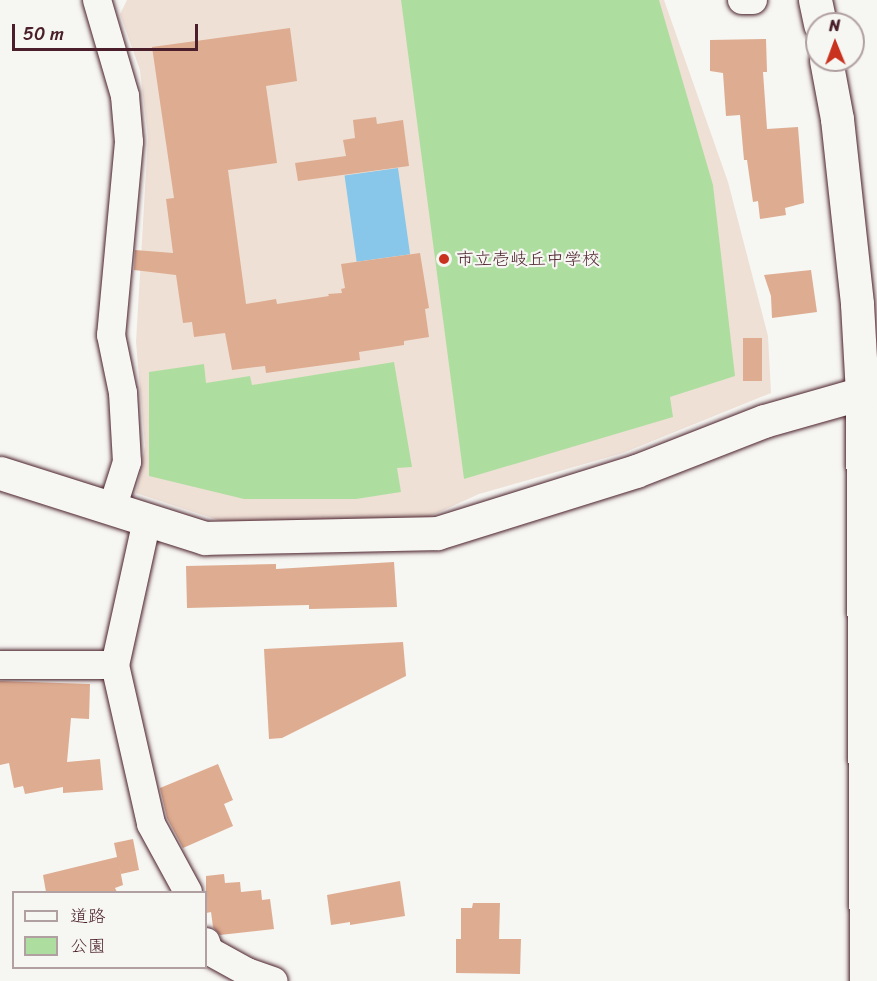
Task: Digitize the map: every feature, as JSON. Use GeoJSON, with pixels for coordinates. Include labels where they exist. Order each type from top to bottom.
{"type":"FeatureCollection","features":[{"type":"Feature","properties":{"kind":"street"},"geometry":{"type":"LineString","coordinates":[[97,0],[125,96],[129,142],[111,335],[123,393],[127,462],[112,509]]}},
{"type":"Feature","properties":{"kind":"street"},"geometry":{"type":"LineString","coordinates":[[742,0],[753,0]]}},
{"type":"Feature","properties":{"kind":"street"},"geometry":{"type":"LineString","coordinates":[[828,72],[837,119],[857,304],[869,390],[866,981]]}},
{"type":"Feature","properties":{"kind":"street"},"geometry":{"type":"LineString","coordinates":[[0,473],[205,538],[437,533],[636,471],[764,421],[869,390]]}},
{"type":"Feature","properties":{"kind":"street"},"geometry":{"type":"LineString","coordinates":[[147,520],[115,665],[151,824],[187,891]]}},
{"type":"Feature","properties":{"kind":"street"},"geometry":{"type":"LineString","coordinates":[[0,665],[115,665]]}},
{"type":"Feature","properties":{"kind":"street"},"geometry":{"type":"LineString","coordinates":[[207,945],[209,951],[247,972],[273,981]]}},
{"type":"Feature","properties":{"kind":"shaded area","name":"市立壱岐丘中学校"},"geometry":{"type":"Polygon","coordinates":[[[127,0],[664,0],[728,182],[768,336],[771,393],[623,453],[479,494],[422,520],[224,522],[136,493],[145,446],[136,342],[148,138],[140,70],[120,14],[127,0]]]}},
{"type":"Feature","properties":{"kind":"green space"},"geometry":{"type":"Polygon","coordinates":[[[401,0],[659,0],[713,185],[735,376],[670,397],[673,417],[464,479],[401,0]]]}},
{"type":"Feature","properties":{"kind":"green space"},"geometry":{"type":"Polygon","coordinates":[[[394,362],[412,467],[397,468],[401,492],[356,499],[244,499],[149,476],[149,372],[204,364],[206,383],[250,376],[252,385],[394,362]]]}},
{"type":"Feature","properties":{"kind":"water"},"geometry":{"type":"Polygon","coordinates":[[[398,168],[410,254],[357,262],[345,176],[398,168]]]}},
{"type":"Feature","properties":{"kind":"building"},"geometry":{"type":"Polygon","coordinates":[[[290,28],[297,81],[266,86],[277,163],[228,170],[246,304],[276,299],[277,304],[342,293],[341,289],[345,288],[341,264],[420,253],[429,308],[425,309],[429,337],[404,341],[404,345],[359,352],[360,360],[266,373],[265,366],[232,370],[225,333],[194,337],[192,322],[183,323],[176,275],[134,270],[135,250],[173,253],[166,199],[174,198],[152,47],[290,28]]]}},
{"type":"Feature","properties":{"kind":"building"},"geometry":{"type":"Polygon","coordinates":[[[766,39],[767,72],[763,72],[767,129],[798,127],[804,203],[785,208],[786,215],[760,219],[758,201],[753,202],[747,160],[744,160],[740,115],[726,116],[723,73],[710,71],[710,40],[766,39]]]}},
{"type":"Feature","properties":{"kind":"building"},"geometry":{"type":"Polygon","coordinates":[[[376,117],[377,124],[403,120],[409,166],[298,181],[295,163],[346,156],[343,140],[355,138],[353,120],[376,117]]]}},
{"type":"Feature","properties":{"kind":"building"},"geometry":{"type":"Polygon","coordinates":[[[811,270],[817,312],[772,318],[771,296],[764,275],[811,270]]]}},
{"type":"Feature","properties":{"kind":"building"},"geometry":{"type":"Polygon","coordinates":[[[743,338],[762,338],[762,381],[743,381],[743,338]]]}},
{"type":"Feature","properties":{"kind":"building"},"geometry":{"type":"Polygon","coordinates":[[[394,562],[397,607],[309,609],[309,605],[187,608],[186,566],[276,564],[276,569],[394,562]]]}},
{"type":"Feature","properties":{"kind":"building"},"geometry":{"type":"Polygon","coordinates":[[[403,642],[406,676],[282,738],[269,739],[264,649],[403,642]]]}},
{"type":"Feature","properties":{"kind":"building"},"geometry":{"type":"Polygon","coordinates":[[[0,681],[90,684],[89,719],[71,718],[67,762],[100,759],[103,790],[63,793],[63,787],[25,794],[23,786],[14,788],[9,763],[0,765],[0,681]]]}},
{"type":"Feature","properties":{"kind":"building"},"geometry":{"type":"Polygon","coordinates":[[[218,764],[233,800],[224,804],[233,826],[183,848],[167,818],[160,788],[218,764]]]}},
{"type":"Feature","properties":{"kind":"building"},"geometry":{"type":"Polygon","coordinates":[[[133,839],[139,870],[121,874],[119,864],[123,885],[115,888],[116,891],[46,891],[43,875],[117,857],[114,843],[133,839]]]}},
{"type":"Feature","properties":{"kind":"building"},"geometry":{"type":"Polygon","coordinates":[[[224,874],[225,883],[240,882],[241,892],[261,890],[262,900],[270,899],[274,929],[220,935],[213,927],[211,912],[207,913],[206,876],[224,874]]]}},
{"type":"Feature","properties":{"kind":"building"},"geometry":{"type":"Polygon","coordinates":[[[400,881],[405,916],[350,925],[350,922],[331,925],[327,895],[400,881]]]}},
{"type":"Feature","properties":{"kind":"building"},"geometry":{"type":"Polygon","coordinates":[[[473,903],[500,903],[499,939],[521,939],[520,974],[456,973],[456,939],[461,939],[461,908],[472,908],[473,903]]]}},
{"type":"Feature","properties":{"kind":"place","name":"市立壱岐丘中学校"},"geometry":{"type":"Point","coordinates":[444,259]}}]}
